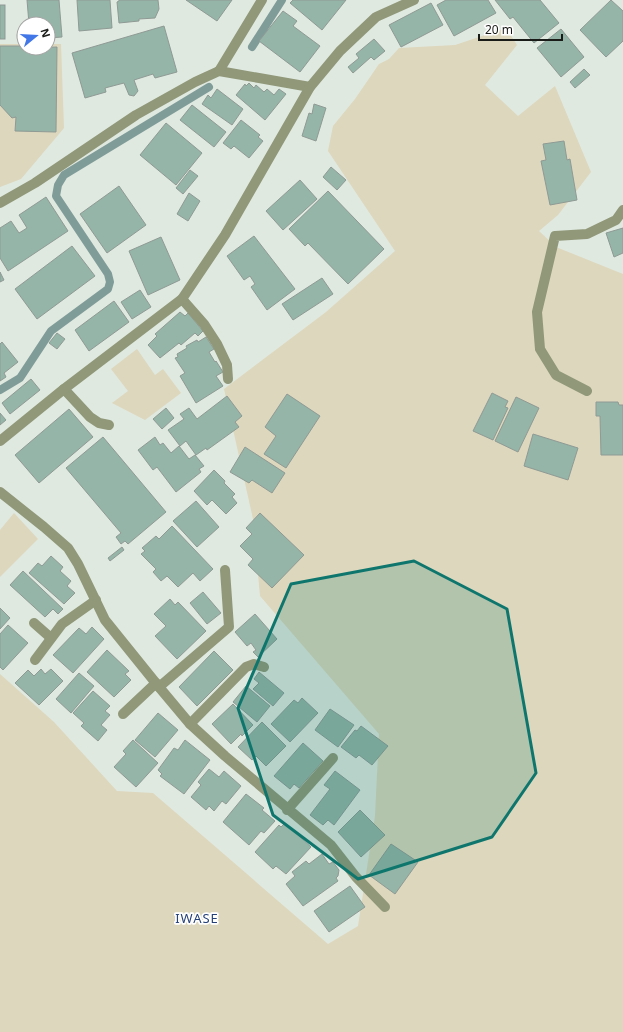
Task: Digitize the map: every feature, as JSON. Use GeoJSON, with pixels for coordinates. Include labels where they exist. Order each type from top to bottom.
{"type":"FeatureCollection","features":[{"type":"Feature","properties":{"kind":"street"},"geometry":{"type":"LineString","coordinates":[[0,203],[34,184],[136,115],[195,82],[219,71],[262,0]]}},
{"type":"Feature","properties":{"kind":"street"},"geometry":{"type":"LineString","coordinates":[[0,441],[64,389],[182,299],[225,236],[310,87],[340,51],[376,17],[414,0]]}},
{"type":"Feature","properties":{"kind":"street"},"geometry":{"type":"LineString","coordinates":[[219,71],[310,87]]}},
{"type":"Feature","properties":{"kind":"street"},"geometry":{"type":"LineString","coordinates":[[587,391],[556,375],[540,349],[537,312],[555,236],[587,234],[616,220],[623,210]]}},
{"type":"Feature","properties":{"kind":"street"},"geometry":{"type":"LineString","coordinates":[[182,299],[204,324],[217,344],[227,365],[228,379]]}},
{"type":"Feature","properties":{"kind":"street"},"geometry":{"type":"LineString","coordinates":[[64,389],[90,417],[99,423],[109,425]]}},
{"type":"Feature","properties":{"kind":"street"},"geometry":{"type":"LineString","coordinates":[[0,492],[68,548],[105,620],[190,724],[287,810],[331,845],[356,877],[385,907]]}},
{"type":"Feature","properties":{"kind":"street"},"geometry":{"type":"LineString","coordinates":[[123,714],[229,627],[225,570]]}},
{"type":"Feature","properties":{"kind":"street"},"geometry":{"type":"LineString","coordinates":[[35,660],[62,624],[96,600]]}},
{"type":"Feature","properties":{"kind":"street"},"geometry":{"type":"LineString","coordinates":[[34,623],[51,638]]}},
{"type":"Feature","properties":{"kind":"street"},"geometry":{"type":"LineString","coordinates":[[190,724],[246,667],[254,664],[264,667]]}},
{"type":"Feature","properties":{"kind":"street"},"geometry":{"type":"LineString","coordinates":[[287,810],[333,758]]}},
{"type":"Feature","properties":{"kind":"highlighted area"},"geometry":{"type":"Polygon","coordinates":[[[414,561],[507,609],[536,773],[492,837],[358,879],[273,815],[238,708],[291,584],[414,561]]]}},
{"type":"Feature","properties":{"kind":"shaded area"},"geometry":{"type":"Polygon","coordinates":[[[506,28],[517,45],[485,85],[518,116],[555,86],[591,172],[558,215],[539,231],[556,247],[623,274],[623,1032],[0,1032],[0,674],[54,722],[117,791],[153,793],[328,944],[358,926],[375,816],[379,734],[260,596],[253,519],[224,389],[326,312],[395,251],[328,151],[333,126],[355,99],[379,64],[389,59],[399,48],[455,45],[506,28]]]}},
{"type":"Feature","properties":{"kind":"shaded area"},"geometry":{"type":"Polygon","coordinates":[[[0,44],[16,44],[16,56],[56,56],[56,44],[61,44],[64,128],[21,179],[0,187],[0,44]]]}},
{"type":"Feature","properties":{"kind":"shaded area"},"geometry":{"type":"Polygon","coordinates":[[[137,349],[155,375],[163,369],[181,393],[145,420],[112,403],[128,391],[111,369],[137,349]]]}},
{"type":"Feature","properties":{"kind":"shaded area"},"geometry":{"type":"Polygon","coordinates":[[[14,513],[38,539],[0,577],[0,530],[14,513]]]}},
{"type":"Feature","properties":{"kind":"building"},"geometry":{"type":"Polygon","coordinates":[[[27,0],[59,0],[62,37],[56,37],[56,16],[28,16],[27,0]]]}},
{"type":"Feature","properties":{"kind":"building"},"geometry":{"type":"Polygon","coordinates":[[[77,0],[110,0],[112,28],[79,31],[77,0]]]}},
{"type":"Feature","properties":{"kind":"building"},"geometry":{"type":"Polygon","coordinates":[[[119,0],[158,0],[159,9],[155,18],[139,19],[139,21],[119,23],[117,2],[119,0]]]}},
{"type":"Feature","properties":{"kind":"building"},"geometry":{"type":"Polygon","coordinates":[[[186,0],[232,0],[217,21],[186,0]]]}},
{"type":"Feature","properties":{"kind":"building"},"geometry":{"type":"Polygon","coordinates":[[[293,0],[346,0],[322,30],[290,3],[293,0]]]}},
{"type":"Feature","properties":{"kind":"building"},"geometry":{"type":"Polygon","coordinates":[[[446,0],[488,0],[496,13],[454,36],[437,5],[446,0]]]}},
{"type":"Feature","properties":{"kind":"building"},"geometry":{"type":"Polygon","coordinates":[[[495,0],[540,0],[559,23],[534,43],[513,17],[510,19],[495,0]]]}},
{"type":"Feature","properties":{"kind":"building"},"geometry":{"type":"Polygon","coordinates":[[[611,0],[623,11],[623,41],[606,57],[580,30],[611,0]]]}},
{"type":"Feature","properties":{"kind":"building"},"geometry":{"type":"Polygon","coordinates":[[[431,3],[443,25],[401,47],[389,25],[431,3]]]}},
{"type":"Feature","properties":{"kind":"building"},"geometry":{"type":"Polygon","coordinates":[[[0,5],[5,5],[5,39],[0,39],[0,5]]]}},
{"type":"Feature","properties":{"kind":"building"},"geometry":{"type":"Polygon","coordinates":[[[283,11],[297,21],[293,26],[320,46],[300,72],[259,41],[283,11]]]}},
{"type":"Feature","properties":{"kind":"building"},"geometry":{"type":"Polygon","coordinates":[[[164,26],[177,72],[155,78],[153,74],[134,80],[138,91],[134,96],[129,95],[124,83],[105,88],[106,92],[85,98],[72,53],[164,26]]]}},
{"type":"Feature","properties":{"kind":"building"},"geometry":{"type":"Polygon","coordinates":[[[561,29],[584,57],[561,77],[537,48],[561,29]]]}},
{"type":"Feature","properties":{"kind":"building"},"geometry":{"type":"Polygon","coordinates":[[[374,39],[385,51],[374,60],[371,57],[353,73],[348,67],[359,58],[356,54],[374,39]]]}},
{"type":"Feature","properties":{"kind":"building"},"geometry":{"type":"Polygon","coordinates":[[[0,46],[16,46],[16,56],[56,56],[57,47],[56,132],[15,131],[16,117],[12,118],[0,105],[0,46]]]}},
{"type":"Feature","properties":{"kind":"building"},"geometry":{"type":"Polygon","coordinates":[[[584,69],[590,75],[575,88],[570,82],[584,69]]]}},
{"type":"Feature","properties":{"kind":"building"},"geometry":{"type":"Polygon","coordinates":[[[249,83],[254,88],[256,85],[264,92],[267,89],[274,95],[279,89],[286,94],[265,120],[236,95],[245,84],[246,86],[249,83]]]}},
{"type":"Feature","properties":{"kind":"building"},"geometry":{"type":"Polygon","coordinates":[[[217,89],[243,109],[232,125],[202,104],[208,95],[211,98],[217,89]]]}},
{"type":"Feature","properties":{"kind":"building"},"geometry":{"type":"Polygon","coordinates":[[[314,104],[326,108],[316,141],[302,136],[309,113],[312,114],[314,104]]]}},
{"type":"Feature","properties":{"kind":"building"},"geometry":{"type":"Polygon","coordinates":[[[192,105],[226,132],[214,147],[180,120],[192,105]]]}},
{"type":"Feature","properties":{"kind":"building"},"geometry":{"type":"Polygon","coordinates":[[[241,120],[260,135],[258,137],[263,141],[249,158],[234,146],[231,149],[223,143],[241,120]]]}},
{"type":"Feature","properties":{"kind":"building"},"geometry":{"type":"Polygon","coordinates":[[[166,123],[202,153],[176,185],[140,155],[166,123]]]}},
{"type":"Feature","properties":{"kind":"building"},"geometry":{"type":"Polygon","coordinates":[[[564,141],[567,160],[570,159],[577,200],[550,205],[541,161],[546,160],[543,144],[564,141]]]}},
{"type":"Feature","properties":{"kind":"building"},"geometry":{"type":"Polygon","coordinates":[[[331,167],[346,180],[337,190],[323,177],[331,167]]]}},
{"type":"Feature","properties":{"kind":"building"},"geometry":{"type":"Polygon","coordinates":[[[190,170],[198,176],[183,194],[176,188],[190,170]]]}},
{"type":"Feature","properties":{"kind":"building"},"geometry":{"type":"Polygon","coordinates":[[[300,180],[317,199],[283,230],[266,211],[300,180]]]}},
{"type":"Feature","properties":{"kind":"building"},"geometry":{"type":"Polygon","coordinates":[[[119,186],[146,225],[107,253],[80,214],[119,186]]]}},
{"type":"Feature","properties":{"kind":"building"},"geometry":{"type":"Polygon","coordinates":[[[328,191],[384,249],[348,284],[308,243],[305,246],[289,229],[328,191]]]}},
{"type":"Feature","properties":{"kind":"building"},"geometry":{"type":"Polygon","coordinates":[[[189,193],[200,201],[188,221],[177,214],[189,193]]]}},
{"type":"Feature","properties":{"kind":"building"},"geometry":{"type":"Polygon","coordinates":[[[46,197],[68,231],[8,271],[0,258],[0,228],[11,221],[19,233],[27,228],[19,215],[46,197]]]}},
{"type":"Feature","properties":{"kind":"building"},"geometry":{"type":"Polygon","coordinates":[[[623,228],[623,253],[614,257],[606,233],[623,228]]]}},
{"type":"Feature","properties":{"kind":"building"},"geometry":{"type":"Polygon","coordinates":[[[254,236],[295,289],[267,310],[251,287],[255,284],[250,276],[244,280],[227,256],[254,236]]]}},
{"type":"Feature","properties":{"kind":"building"},"geometry":{"type":"Polygon","coordinates":[[[161,237],[180,280],[148,295],[129,251],[161,237]]]}},
{"type":"Feature","properties":{"kind":"building"},"geometry":{"type":"Polygon","coordinates":[[[72,246],[95,276],[37,319],[15,289],[72,246]]]}},
{"type":"Feature","properties":{"kind":"building"},"geometry":{"type":"Polygon","coordinates":[[[0,272],[4,280],[0,282],[0,272]]]}},
{"type":"Feature","properties":{"kind":"building"},"geometry":{"type":"Polygon","coordinates":[[[322,278],[333,294],[293,320],[282,304],[322,278]]]}},
{"type":"Feature","properties":{"kind":"building"},"geometry":{"type":"Polygon","coordinates":[[[140,290],[151,307],[132,319],[121,302],[140,290]]]}},
{"type":"Feature","properties":{"kind":"building"},"geometry":{"type":"Polygon","coordinates":[[[114,301],[129,322],[89,351],[75,330],[114,301]]]}},
{"type":"Feature","properties":{"kind":"building"},"geometry":{"type":"Polygon","coordinates":[[[180,312],[185,316],[188,313],[203,331],[198,336],[195,333],[181,345],[179,343],[160,358],[148,345],[157,336],[155,334],[180,312]]]}},
{"type":"Feature","properties":{"kind":"building"},"geometry":{"type":"Polygon","coordinates":[[[57,333],[65,339],[57,349],[49,343],[57,333]]]}},
{"type":"Feature","properties":{"kind":"building"},"geometry":{"type":"Polygon","coordinates":[[[206,337],[214,349],[209,352],[223,372],[216,376],[223,386],[196,403],[180,376],[185,373],[175,358],[178,357],[177,354],[187,348],[186,346],[197,340],[198,342],[206,337]]]}},
{"type":"Feature","properties":{"kind":"building"},"geometry":{"type":"Polygon","coordinates":[[[2,342],[18,362],[4,373],[6,377],[0,381],[0,344],[2,342]]]}},
{"type":"Feature","properties":{"kind":"building"},"geometry":{"type":"Polygon","coordinates":[[[31,379],[40,390],[10,414],[2,403],[31,379]]]}},
{"type":"Feature","properties":{"kind":"building"},"geometry":{"type":"Polygon","coordinates":[[[492,393],[508,401],[505,407],[508,408],[493,440],[473,431],[492,393]]]}},
{"type":"Feature","properties":{"kind":"building"},"geometry":{"type":"Polygon","coordinates":[[[287,394],[320,416],[286,468],[264,454],[276,436],[265,427],[287,394]]]}},
{"type":"Feature","properties":{"kind":"building"},"geometry":{"type":"Polygon","coordinates":[[[227,396],[242,416],[235,422],[239,427],[207,450],[206,448],[196,455],[186,441],[180,446],[168,430],[184,419],[180,414],[189,408],[197,419],[227,396]]]}},
{"type":"Feature","properties":{"kind":"building"},"geometry":{"type":"Polygon","coordinates":[[[516,397],[539,408],[518,452],[495,441],[516,397]]]}},
{"type":"Feature","properties":{"kind":"building"},"geometry":{"type":"Polygon","coordinates":[[[596,402],[618,402],[619,405],[623,405],[623,455],[601,455],[600,416],[596,416],[596,402]]]}},
{"type":"Feature","properties":{"kind":"building"},"geometry":{"type":"Polygon","coordinates":[[[166,408],[174,418],[162,429],[153,419],[166,408]]]}},
{"type":"Feature","properties":{"kind":"building"},"geometry":{"type":"Polygon","coordinates":[[[69,409],[93,437],[39,483],[15,455],[69,409]]]}},
{"type":"Feature","properties":{"kind":"building"},"geometry":{"type":"Polygon","coordinates":[[[0,413],[6,420],[0,425],[0,413]]]}},
{"type":"Feature","properties":{"kind":"building"},"geometry":{"type":"Polygon","coordinates":[[[533,434],[578,448],[568,480],[524,466],[533,434]]]}},
{"type":"Feature","properties":{"kind":"building"},"geometry":{"type":"Polygon","coordinates":[[[103,437],[166,512],[128,544],[125,541],[121,544],[116,537],[121,533],[66,468],[103,437]]]}},
{"type":"Feature","properties":{"kind":"building"},"geometry":{"type":"Polygon","coordinates":[[[155,437],[160,445],[163,443],[171,453],[179,446],[189,459],[195,455],[204,466],[199,469],[201,472],[176,492],[157,467],[153,470],[138,450],[155,437]]]}},
{"type":"Feature","properties":{"kind":"building"},"geometry":{"type":"Polygon","coordinates":[[[245,447],[285,473],[272,493],[252,480],[249,483],[230,472],[245,447]]]}},
{"type":"Feature","properties":{"kind":"building"},"geometry":{"type":"Polygon","coordinates":[[[214,470],[235,494],[232,497],[237,503],[226,514],[212,500],[207,505],[194,491],[214,470]]]}},
{"type":"Feature","properties":{"kind":"building"},"geometry":{"type":"Polygon","coordinates":[[[196,501],[219,527],[197,547],[173,521],[196,501]]]}},
{"type":"Feature","properties":{"kind":"building"},"geometry":{"type":"Polygon","coordinates":[[[260,513],[304,555],[272,588],[248,565],[253,559],[240,546],[252,534],[246,528],[260,513]]]}},
{"type":"Feature","properties":{"kind":"building"},"geometry":{"type":"Polygon","coordinates":[[[172,526],[213,569],[200,581],[193,573],[178,587],[167,576],[161,581],[153,572],[156,569],[141,554],[145,551],[142,548],[156,536],[159,539],[172,526]]]}},
{"type":"Feature","properties":{"kind":"building"},"geometry":{"type":"Polygon","coordinates":[[[122,547],[124,550],[110,561],[108,558],[122,547]]]}},
{"type":"Feature","properties":{"kind":"building"},"geometry":{"type":"Polygon","coordinates":[[[51,556],[63,567],[60,571],[71,581],[67,586],[75,593],[64,604],[29,573],[38,563],[42,566],[51,556]]]}},
{"type":"Feature","properties":{"kind":"building"},"geometry":{"type":"Polygon","coordinates":[[[23,571],[63,609],[58,614],[53,609],[45,617],[10,585],[23,571]]]}},
{"type":"Feature","properties":{"kind":"building"},"geometry":{"type":"Polygon","coordinates":[[[203,592],[221,613],[207,624],[190,603],[203,592]]]}},
{"type":"Feature","properties":{"kind":"building"},"geometry":{"type":"Polygon","coordinates":[[[170,599],[175,605],[178,602],[206,631],[177,659],[155,636],[166,626],[154,614],[170,599]]]}},
{"type":"Feature","properties":{"kind":"building"},"geometry":{"type":"Polygon","coordinates":[[[0,608],[10,618],[0,629],[0,608]]]}},
{"type":"Feature","properties":{"kind":"building"},"geometry":{"type":"Polygon","coordinates":[[[255,614],[277,639],[258,657],[253,652],[256,650],[251,643],[247,646],[235,632],[255,614]]]}},
{"type":"Feature","properties":{"kind":"building"},"geometry":{"type":"Polygon","coordinates":[[[8,625],[28,643],[3,670],[0,667],[0,634],[8,625]]]}},
{"type":"Feature","properties":{"kind":"building"},"geometry":{"type":"Polygon","coordinates":[[[92,627],[104,639],[73,673],[53,655],[79,628],[86,634],[92,627]]]}},
{"type":"Feature","properties":{"kind":"building"},"geometry":{"type":"Polygon","coordinates":[[[107,650],[129,671],[125,674],[131,680],[114,697],[87,672],[107,650]]]}},
{"type":"Feature","properties":{"kind":"building"},"geometry":{"type":"Polygon","coordinates":[[[214,651],[233,670],[197,706],[179,687],[214,651]]]}},
{"type":"Feature","properties":{"kind":"building"},"geometry":{"type":"Polygon","coordinates":[[[41,669],[45,674],[51,669],[63,681],[39,705],[15,683],[28,670],[34,676],[41,669]]]}},
{"type":"Feature","properties":{"kind":"building"},"geometry":{"type":"Polygon","coordinates":[[[259,672],[284,693],[273,706],[253,689],[259,683],[254,679],[259,672]]]}},
{"type":"Feature","properties":{"kind":"building"},"geometry":{"type":"Polygon","coordinates":[[[79,673],[94,686],[71,713],[56,699],[79,673]]]}},
{"type":"Feature","properties":{"kind":"building"},"geometry":{"type":"Polygon","coordinates":[[[246,686],[270,706],[257,722],[233,702],[246,686]]]}},
{"type":"Feature","properties":{"kind":"building"},"geometry":{"type":"Polygon","coordinates":[[[93,691],[110,706],[105,711],[110,715],[101,725],[107,730],[98,741],[81,726],[84,723],[73,713],[93,691]]]}},
{"type":"Feature","properties":{"kind":"building"},"geometry":{"type":"Polygon","coordinates":[[[302,698],[318,713],[290,742],[271,724],[294,700],[298,703],[302,698]]]}},
{"type":"Feature","properties":{"kind":"building"},"geometry":{"type":"Polygon","coordinates":[[[233,704],[253,725],[231,744],[212,724],[233,704]]]}},
{"type":"Feature","properties":{"kind":"building"},"geometry":{"type":"Polygon","coordinates":[[[330,709],[354,725],[338,747],[315,730],[330,709]]]}},
{"type":"Feature","properties":{"kind":"building"},"geometry":{"type":"Polygon","coordinates":[[[158,713],[178,730],[155,757],[135,740],[158,713]]]}},
{"type":"Feature","properties":{"kind":"building"},"geometry":{"type":"Polygon","coordinates":[[[262,722],[286,746],[266,766],[256,756],[252,760],[238,747],[262,722]]]}},
{"type":"Feature","properties":{"kind":"building"},"geometry":{"type":"Polygon","coordinates":[[[361,726],[388,746],[372,765],[359,755],[356,758],[341,747],[355,730],[357,731],[361,726]]]}},
{"type":"Feature","properties":{"kind":"building"},"geometry":{"type":"Polygon","coordinates":[[[133,740],[158,763],[136,787],[114,767],[126,754],[123,751],[133,740]]]}},
{"type":"Feature","properties":{"kind":"building"},"geometry":{"type":"Polygon","coordinates":[[[185,740],[210,760],[184,794],[160,776],[162,774],[158,770],[174,748],[178,750],[185,740]]]}},
{"type":"Feature","properties":{"kind":"building"},"geometry":{"type":"Polygon","coordinates":[[[303,743],[323,761],[299,788],[294,784],[290,789],[274,776],[303,743]]]}},
{"type":"Feature","properties":{"kind":"building"},"geometry":{"type":"Polygon","coordinates":[[[209,769],[219,777],[224,771],[241,786],[226,804],[222,801],[214,811],[209,806],[206,810],[191,797],[201,785],[198,782],[209,769]]]}},
{"type":"Feature","properties":{"kind":"building"},"geometry":{"type":"Polygon","coordinates":[[[335,771],[360,790],[334,825],[328,820],[323,825],[310,815],[330,789],[324,785],[335,771]]]}},
{"type":"Feature","properties":{"kind":"building"},"geometry":{"type":"Polygon","coordinates":[[[246,794],[264,808],[262,810],[275,821],[264,833],[261,831],[249,845],[223,822],[246,794]]]}},
{"type":"Feature","properties":{"kind":"building"},"geometry":{"type":"Polygon","coordinates":[[[360,810],[385,835],[361,857],[338,832],[360,810]]]}},
{"type":"Feature","properties":{"kind":"building"},"geometry":{"type":"Polygon","coordinates":[[[285,823],[311,847],[286,874],[276,866],[273,869],[255,852],[279,825],[281,827],[285,823]]]}},
{"type":"Feature","properties":{"kind":"building"},"geometry":{"type":"Polygon","coordinates":[[[391,844],[418,862],[395,894],[369,875],[391,844]]]}},
{"type":"Feature","properties":{"kind":"building"},"geometry":{"type":"Polygon","coordinates":[[[322,854],[329,864],[333,862],[339,870],[336,878],[338,881],[303,906],[286,884],[295,876],[292,872],[306,861],[309,864],[322,854]]]}},
{"type":"Feature","properties":{"kind":"building"},"geometry":{"type":"Polygon","coordinates":[[[350,886],[365,907],[329,932],[314,911],[350,886]]]}},
{"type":"Feature","properties":{"kind":"waterway"},"geometry":{"type":"LineString","coordinates":[[252,47],[282,0]]}},
{"type":"Feature","properties":{"kind":"waterway"},"geometry":{"type":"LineString","coordinates":[[0,390],[20,378],[51,331],[108,289],[110,282],[108,274],[56,196],[58,185],[64,175],[209,87]]}},
{"type":"Feature","properties":{"kind":"district","name":"IWASE"},"geometry":{"type":"Point","coordinates":[197,918]}}]}
